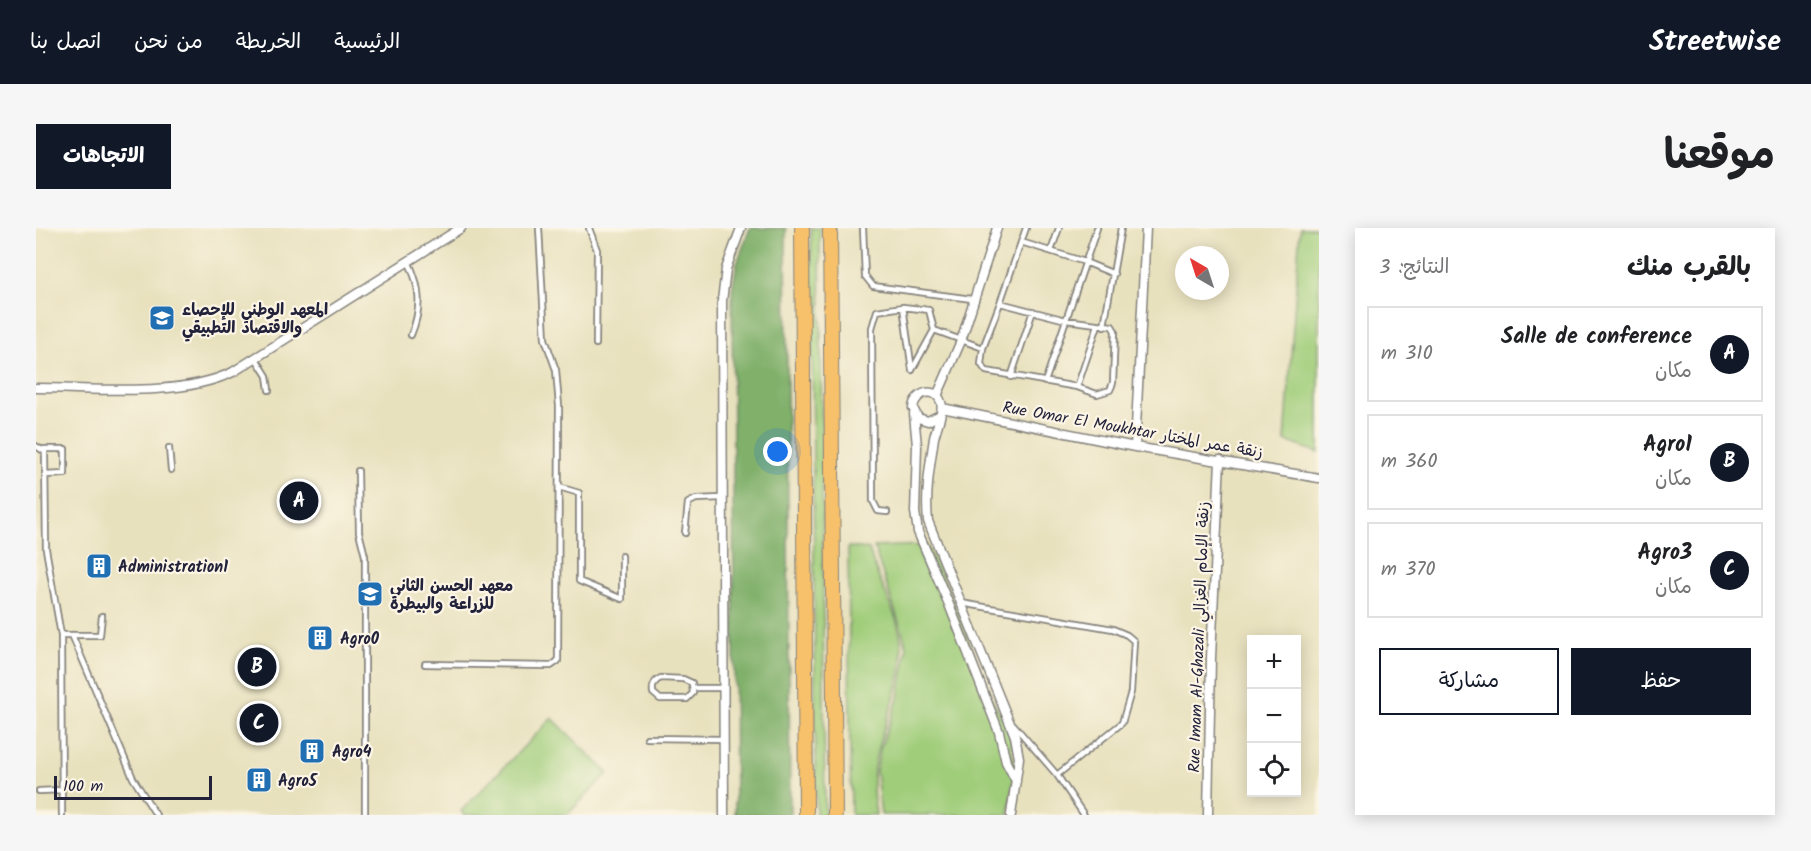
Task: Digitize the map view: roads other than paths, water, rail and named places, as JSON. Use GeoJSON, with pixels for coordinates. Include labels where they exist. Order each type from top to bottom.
{"type":"FeatureCollection","features":[{"type":"Feature","properties":{"kind":"main road"},"geometry":{"type":"LineString","coordinates":[[802,228],[807,815]]}},
{"type":"Feature","properties":{"kind":"main road"},"geometry":{"type":"LineString","coordinates":[[830,228],[835,815]]}},
{"type":"Feature","properties":{"kind":"street"},"geometry":{"type":"LineString","coordinates":[[36,388],[176,388],[199,385],[224,377],[461,228]]}},
{"type":"Feature","properties":{"kind":"street"},"geometry":{"type":"LineString","coordinates":[[724,815],[723,285],[730,254],[741,228]]}},
{"type":"Feature","properties":{"kind":"street"},"geometry":{"type":"LineString","coordinates":[[997,228],[972,299],[961,341],[936,396],[940,412],[927,501],[928,521],[1007,717],[1019,758],[1011,815]]}},
{"type":"Feature","properties":{"kind":"street"},"geometry":{"type":"LineString","coordinates":[[1135,447],[1146,228]]}},
{"type":"Feature","properties":{"kind":"street"},"geometry":{"type":"LineString","coordinates":[[936,396],[929,392],[918,396],[913,402],[917,446],[915,512],[918,532],[999,732],[1006,762],[1016,781]]}},
{"type":"Feature","properties":{"kind":"street"},"geometry":{"type":"LineString","coordinates":[[914,413],[925,421],[940,412]]}},
{"type":"Feature","properties":{"kind":"street","name":"Rue Omar El Moukhtar زنقة عمر المختار"},"geometry":{"type":"LineString","coordinates":[[940,412],[1319,478]]}},
{"type":"Feature","properties":{"kind":"street","name":"Rue Imam Al-Ghazali زنقة الإمام الغزالي"},"geometry":{"type":"LineString","coordinates":[[1208,815],[1211,658],[1220,460]]}},
{"type":"Feature","properties":{"kind":"lane"},"geometry":{"type":"LineString","coordinates":[[425,664],[550,666],[558,661],[558,382],[545,339],[539,228]]}},
{"type":"Feature","properties":{"kind":"lane"},"geometry":{"type":"LineString","coordinates":[[590,228],[597,250],[596,344]]}},
{"type":"Feature","properties":{"kind":"lane"},"geometry":{"type":"LineString","coordinates":[[863,228],[865,276],[873,286],[972,299]]}},
{"type":"Feature","properties":{"kind":"lane"},"geometry":{"type":"LineString","coordinates":[[1000,303],[1066,320],[1112,327],[1115,331],[1110,390],[1097,394],[1077,387],[1011,377],[983,369],[983,348],[1026,228]]}},
{"type":"Feature","properties":{"kind":"lane"},"geometry":{"type":"LineString","coordinates":[[1051,251],[1059,228]]}},
{"type":"Feature","properties":{"kind":"lane"},"geometry":{"type":"LineString","coordinates":[[1045,382],[1097,228]]}},
{"type":"Feature","properties":{"kind":"lane"},"geometry":{"type":"LineString","coordinates":[[1104,326],[1121,228]]}},
{"type":"Feature","properties":{"kind":"lane"},"geometry":{"type":"LineString","coordinates":[[1021,242],[1085,262],[1114,274]]}},
{"type":"Feature","properties":{"kind":"lane"},"geometry":{"type":"LineString","coordinates":[[408,261],[419,292],[420,307],[411,335]]}},
{"type":"Feature","properties":{"kind":"lane"},"geometry":{"type":"LineString","coordinates":[[887,512],[878,511],[873,501],[872,328],[877,311],[903,307],[928,310],[934,330],[912,370],[903,307]]}},
{"type":"Feature","properties":{"kind":"lane"},"geometry":{"type":"LineString","coordinates":[[1011,377],[1033,311]]}},
{"type":"Feature","properties":{"kind":"lane"},"geometry":{"type":"LineString","coordinates":[[1077,387],[1098,325]]}},
{"type":"Feature","properties":{"kind":"lane"},"geometry":{"type":"LineString","coordinates":[[934,330],[983,348]]}},
{"type":"Feature","properties":{"kind":"lane"},"geometry":{"type":"LineString","coordinates":[[255,357],[267,376],[269,390]]}},
{"type":"Feature","properties":{"kind":"lane"},"geometry":{"type":"LineString","coordinates":[[36,446],[44,449],[65,449],[66,474],[46,475]]}},
{"type":"Feature","properties":{"kind":"lane"},"geometry":{"type":"LineString","coordinates":[[169,448],[171,470]]}},
{"type":"Feature","properties":{"kind":"lane"},"geometry":{"type":"LineString","coordinates":[[44,449],[46,549],[61,635],[62,815]]}},
{"type":"Feature","properties":{"kind":"lane"},"geometry":{"type":"LineString","coordinates":[[358,471],[359,532],[365,556],[365,815]]}},
{"type":"Feature","properties":{"kind":"lane"},"geometry":{"type":"LineString","coordinates":[[559,487],[579,492],[579,581],[622,598],[622,556]]}},
{"type":"Feature","properties":{"kind":"lane"},"geometry":{"type":"LineString","coordinates":[[685,533],[688,503],[696,499],[724,497]]}},
{"type":"Feature","properties":{"kind":"lane"},"geometry":{"type":"LineString","coordinates":[[961,603],[1113,629],[1134,641],[1131,692],[1122,723],[1057,775]]}},
{"type":"Feature","properties":{"kind":"lane"},"geometry":{"type":"LineString","coordinates":[[61,635],[100,635],[102,616]]}},
{"type":"Feature","properties":{"kind":"lane"},"geometry":{"type":"LineString","coordinates":[[72,635],[133,777],[156,815]]}},
{"type":"Feature","properties":{"kind":"lane"},"geometry":{"type":"LineString","coordinates":[[661,678],[688,680],[693,688],[691,697],[682,700],[660,699],[653,693],[652,688],[661,678]]}},
{"type":"Feature","properties":{"kind":"lane"},"geometry":{"type":"LineString","coordinates":[[693,688],[723,688]]}},
{"type":"Feature","properties":{"kind":"lane"},"geometry":{"type":"LineString","coordinates":[[1007,717],[1057,775],[1084,815]]}},
{"type":"Feature","properties":{"kind":"lane"},"geometry":{"type":"LineString","coordinates":[[647,738],[724,739]]}},
{"type":"Feature","properties":{"kind":"lane"},"geometry":{"type":"LineString","coordinates":[[39,791],[62,790]]}},
{"type":"Feature","properties":{"kind":"place","name":"المعهد الوطني للإحصاء والاقتصاد التطبيقي"},"geometry":{"type":"Point","coordinates":[162,318]}},
{"type":"Feature","properties":{"kind":"place","name":"Salle de conference"},"geometry":{"type":"Point","coordinates":[299,501]}},
{"type":"Feature","properties":{"kind":"place","name":"Administration1"},"geometry":{"type":"Point","coordinates":[99,566]}},
{"type":"Feature","properties":{"kind":"place","name":"معهد الحسن الثاني للزراعة والبيطرة"},"geometry":{"type":"Point","coordinates":[370,594]}},
{"type":"Feature","properties":{"kind":"place","name":"Agro0"},"geometry":{"type":"Point","coordinates":[320,638]}},
{"type":"Feature","properties":{"kind":"place","name":"Agro1"},"geometry":{"type":"Point","coordinates":[257,667]}},
{"type":"Feature","properties":{"kind":"place","name":"Agro3"},"geometry":{"type":"Point","coordinates":[259,723]}},
{"type":"Feature","properties":{"kind":"place","name":"Agro4"},"geometry":{"type":"Point","coordinates":[312,751]}},
{"type":"Feature","properties":{"kind":"place","name":"Agro5"},"geometry":{"type":"Point","coordinates":[259,780]}}]}
